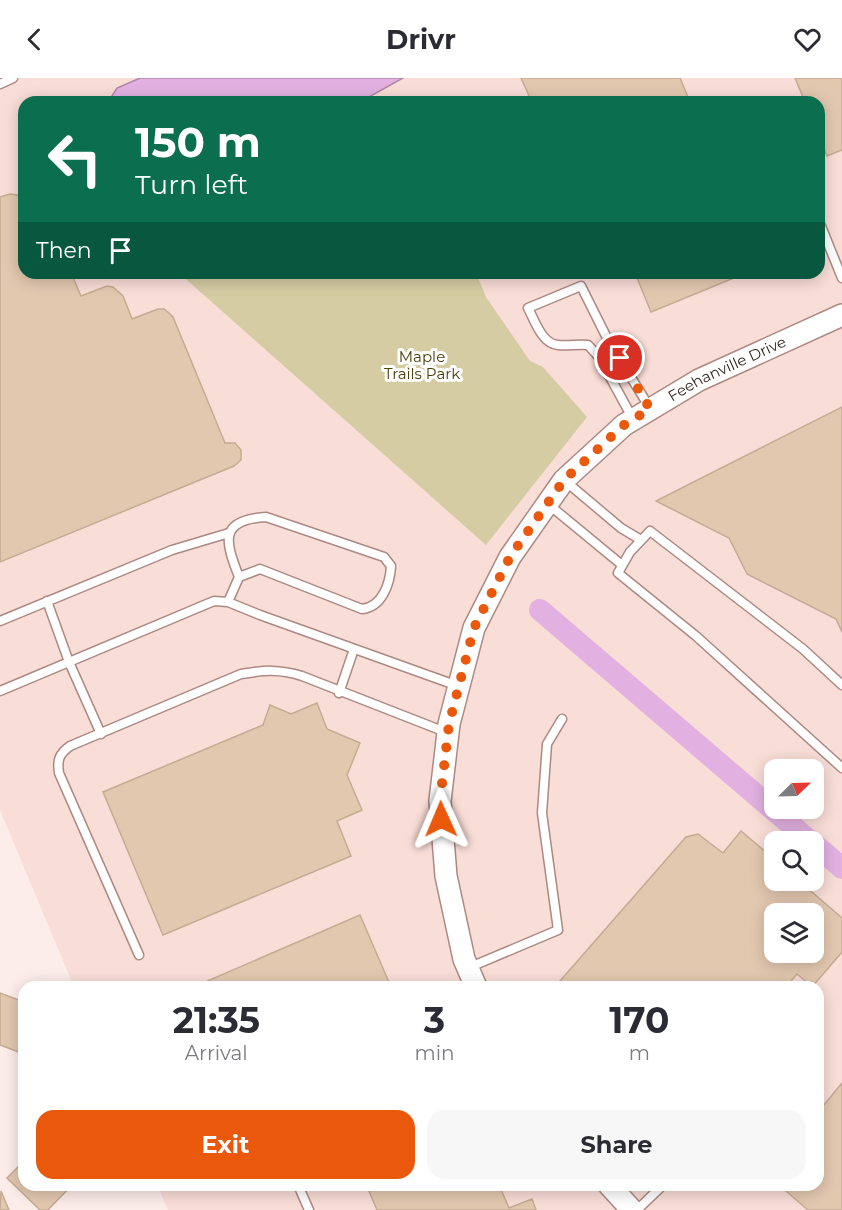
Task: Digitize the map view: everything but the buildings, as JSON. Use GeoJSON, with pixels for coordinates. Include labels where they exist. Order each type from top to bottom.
{"type":"FeatureCollection","features":[{"type":"Feature","properties":{"kind":"street","name":"Feehanville Drive"},"geometry":{"type":"LineString","coordinates":[[473,981],[468,968],[445,865],[440,801],[448,733],[474,628],[510,557],[564,480],[624,425],[699,380],[842,315]]}},
{"type":"Feature","properties":{"kind":"street"},"geometry":{"type":"LineString","coordinates":[[615,1191],[632,1210]]}},
{"type":"Feature","properties":{"kind":"lane"},"geometry":{"type":"LineString","coordinates":[[0,84],[13,78]]}},
{"type":"Feature","properties":{"kind":"lane"},"geometry":{"type":"LineString","coordinates":[[825,236],[842,278]]}},
{"type":"Feature","properties":{"kind":"lane"},"geometry":{"type":"LineString","coordinates":[[581,286],[642,414],[588,345],[574,343],[556,345],[544,338],[528,308],[581,286]]}},
{"type":"Feature","properties":{"kind":"lane"},"geometry":{"type":"LineString","coordinates":[[564,480],[621,528],[641,540]]}},
{"type":"Feature","properties":{"kind":"lane"},"geometry":{"type":"LineString","coordinates":[[548,503],[622,565]]}},
{"type":"Feature","properties":{"kind":"lane"},"geometry":{"type":"LineString","coordinates":[[0,621],[172,550],[229,533],[239,524],[255,517],[266,517],[384,557],[391,566],[391,574],[379,603],[362,609],[260,569],[239,577]]}},
{"type":"Feature","properties":{"kind":"lane"},"geometry":{"type":"LineString","coordinates":[[842,685],[803,649],[650,531],[622,565],[618,573],[696,636],[842,768]]}},
{"type":"Feature","properties":{"kind":"lane"},"geometry":{"type":"LineString","coordinates":[[228,602],[239,577],[227,542],[229,533]]}},
{"type":"Feature","properties":{"kind":"lane"},"geometry":{"type":"LineString","coordinates":[[0,692],[214,601],[228,602],[459,686]]}},
{"type":"Feature","properties":{"kind":"lane"},"geometry":{"type":"LineString","coordinates":[[47,602],[69,662],[101,734]]}},
{"type":"Feature","properties":{"kind":"lane"},"geometry":{"type":"LineString","coordinates":[[339,693],[354,649]]}},
{"type":"Feature","properties":{"kind":"lane"},"geometry":{"type":"LineString","coordinates":[[139,955],[59,773],[57,762],[61,752],[70,746],[242,674],[268,669],[287,672],[448,733]]}},
{"type":"Feature","properties":{"kind":"lane"},"geometry":{"type":"LineString","coordinates":[[468,968],[558,930],[542,813],[547,744],[562,719]]}},
{"type":"Feature","properties":{"kind":"lane"},"geometry":{"type":"LineString","coordinates":[[301,1191],[309,1210]]}},
{"type":"Feature","properties":{"kind":"lane"},"geometry":{"type":"LineString","coordinates":[[637,1210],[657,1191]]}},
{"type":"Feature","properties":{"kind":"shaded area"},"geometry":{"type":"Polygon","coordinates":[[[0,78],[842,78],[842,1210],[168,1210],[160,1191],[824,1191],[824,981],[71,981],[0,810],[0,78]]]}},
{"type":"Feature","properties":{"kind":"shaded area"},"geometry":{"type":"Polygon","coordinates":[[[140,78],[403,78],[371,96],[112,96],[117,88],[140,78]]]}},
{"type":"Feature","properties":{"kind":"green space","name":"Maple Trails Park"},"geometry":{"type":"Polygon","coordinates":[[[186,279],[478,279],[486,297],[530,361],[543,367],[587,417],[486,545],[186,279]]]}},
{"type":"Feature","properties":{"kind":"waterway"},"geometry":{"type":"LineString","coordinates":[[540,610],[798,831]]}},
{"type":"Feature","properties":{"kind":"waterway"},"geometry":{"type":"LineString","coordinates":[[824,852],[842,868]]}},
{"type":"Feature","properties":{"kind":"route"},"geometry":{"type":"LineString","coordinates":[[441,819],[440,801],[449,724],[474,628],[510,557],[564,480],[624,425],[650,409],[620,358]]}}]}
